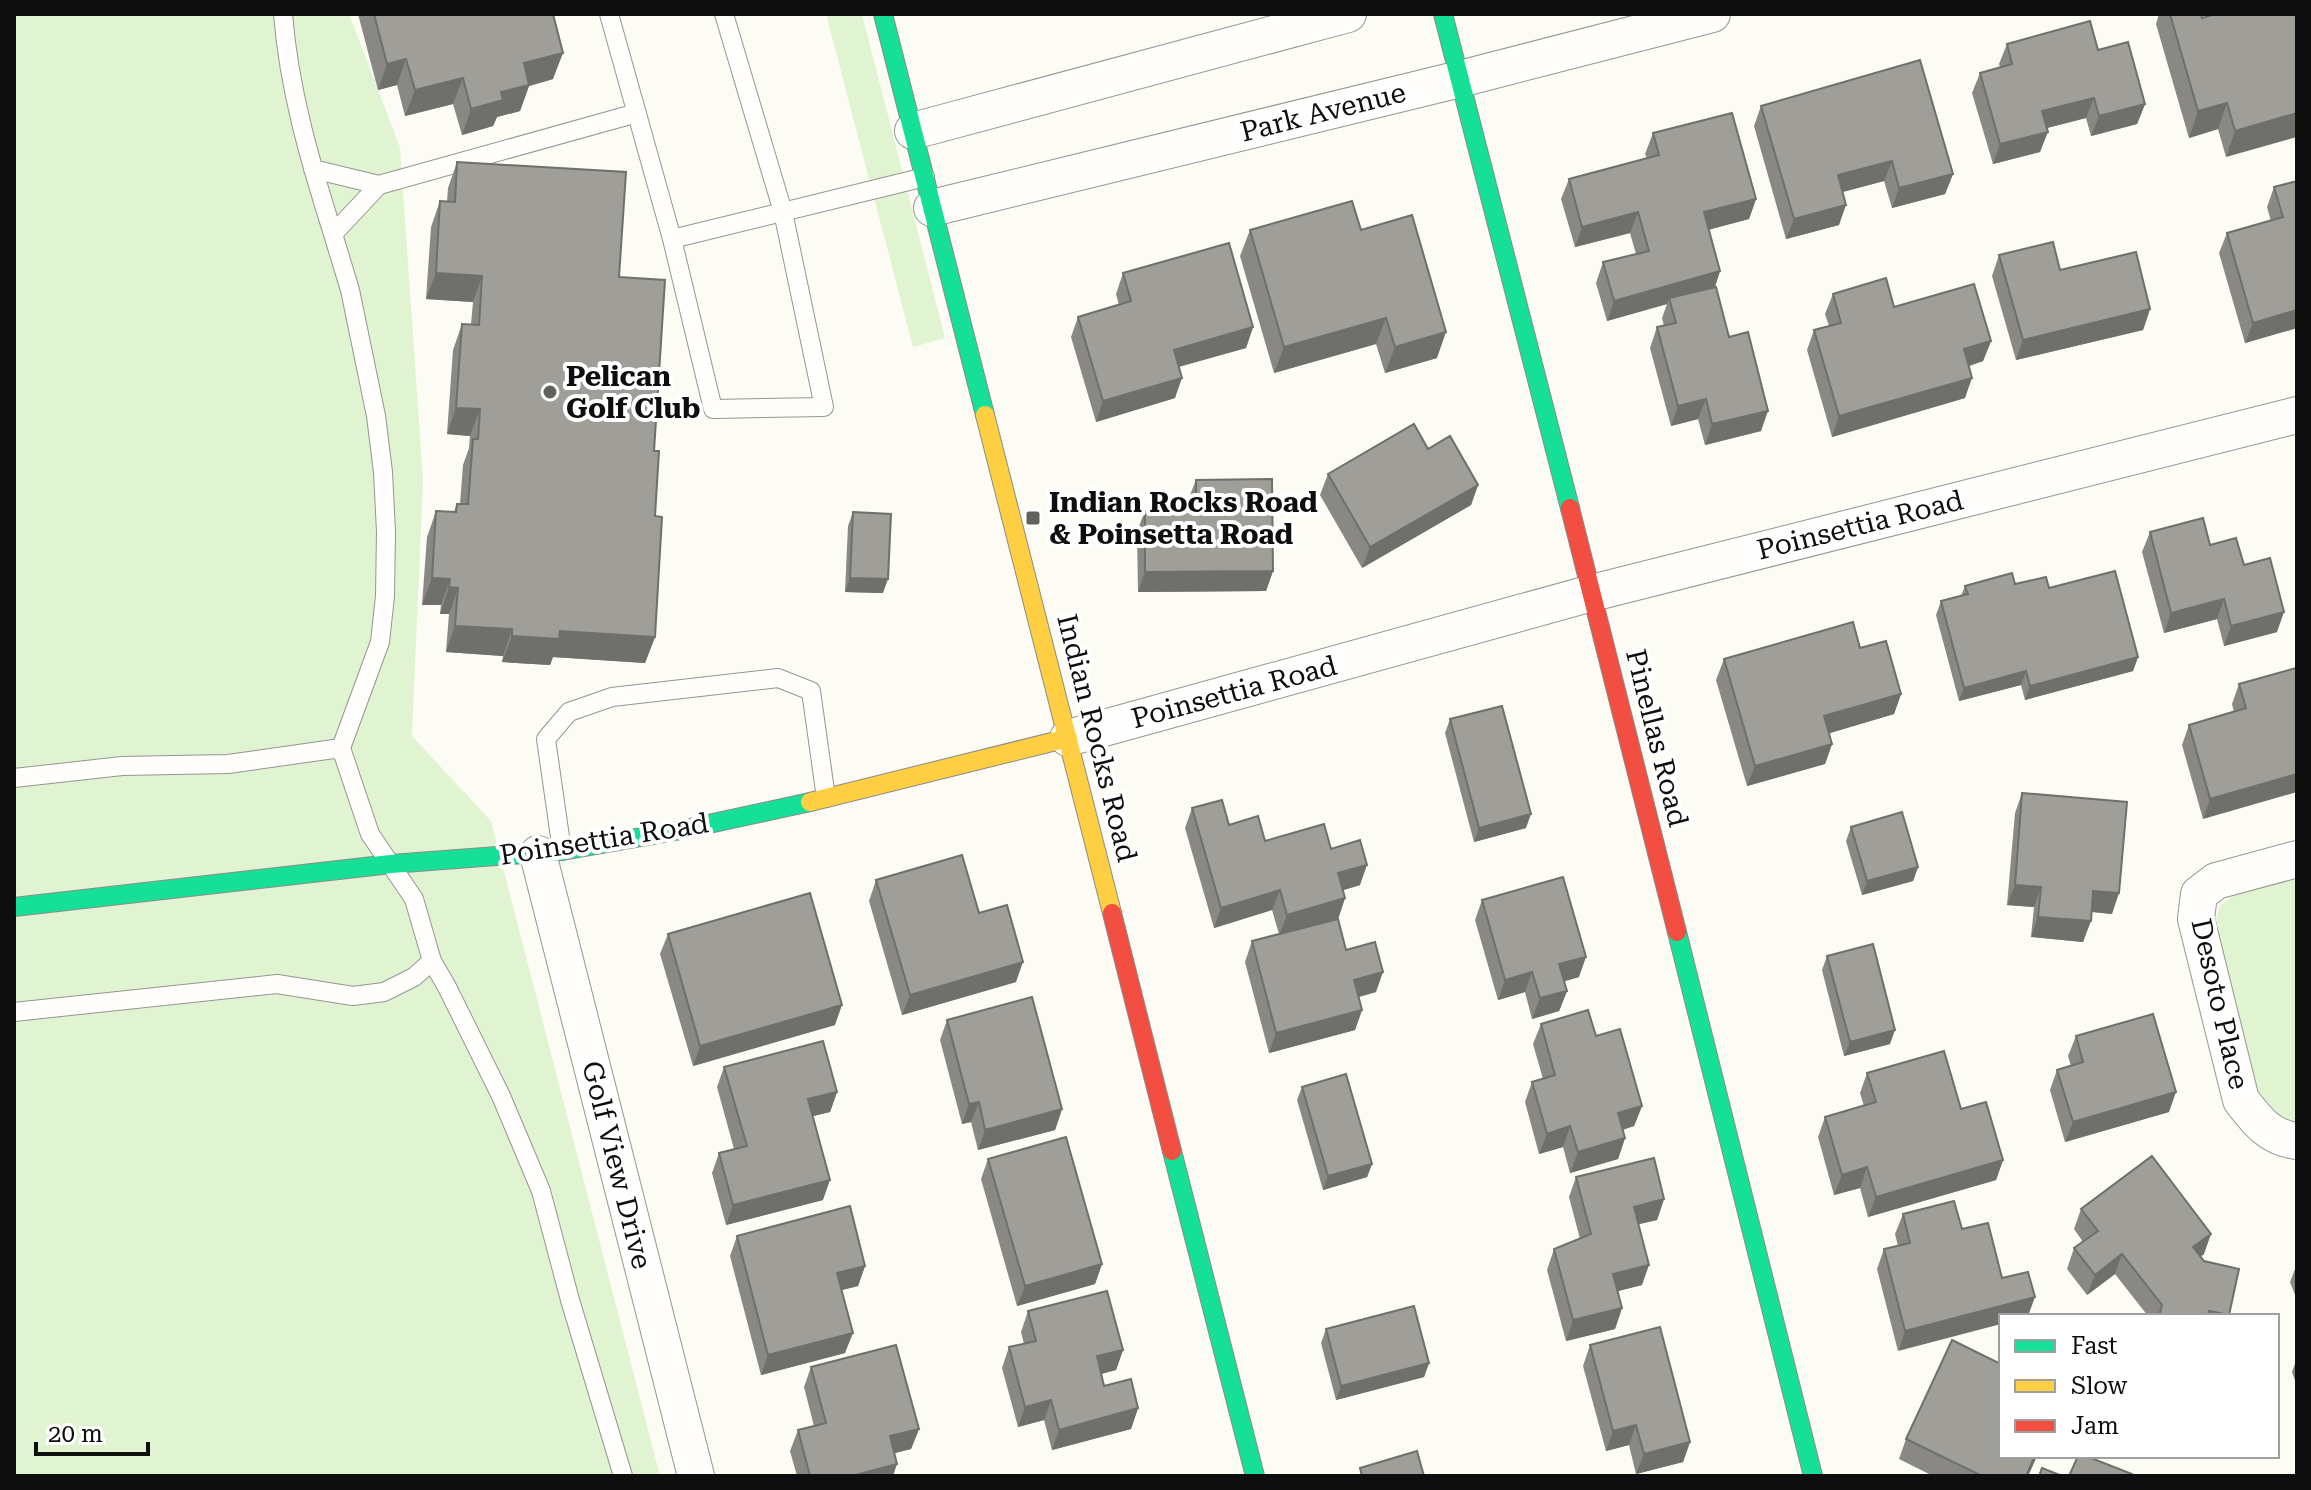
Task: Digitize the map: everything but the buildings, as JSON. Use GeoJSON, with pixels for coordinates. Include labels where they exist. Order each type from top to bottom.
{"type":"FeatureCollection","features":[{"type":"Feature","properties":{"kind":"street","name":"Indian Rocks Road"},"geometry":{"type":"LineString","coordinates":[[883,14],[1255,1476]]}},
{"type":"Feature","properties":{"kind":"street"},"geometry":{"type":"LineString","coordinates":[[913,131],[1348,14]]}},
{"type":"Feature","properties":{"kind":"street","name":"Pinellas Road"},"geometry":{"type":"LineString","coordinates":[[1443,14],[1813,1476]]}},
{"type":"Feature","properties":{"kind":"street","name":"Park Avenue"},"geometry":{"type":"LineString","coordinates":[[928,192],[1460,79],[1712,14]]}},
{"type":"Feature","properties":{"kind":"street","name":"Poinsettia Road"},"geometry":{"type":"LineString","coordinates":[[14,907],[391,864],[550,852],[681,830],[826,798],[1068,738],[1592,593],[2297,415]]}},
{"type":"Feature","properties":{"kind":"street","name":"Golf View Drive"},"geometry":{"type":"LineString","coordinates":[[550,852],[696,1476]]}},
{"type":"Feature","properties":{"kind":"street","name":"Desoto Place"},"geometry":{"type":"LineString","coordinates":[[2297,859],[2216,881],[2199,894],[2196,919],[2241,1100],[2258,1123],[2281,1139],[2297,1141]]}},
{"type":"Feature","properties":{"kind":"lane"},"geometry":{"type":"LineString","coordinates":[[283,14],[286,55],[298,115],[350,290],[376,416],[383,472],[385,596],[380,642],[341,748],[370,834],[414,899],[432,961],[501,1096],[541,1191],[623,1476]]}},
{"type":"Feature","properties":{"kind":"lane"},"geometry":{"type":"LineString","coordinates":[[609,14],[672,239],[713,409],[824,407],[783,212],[724,14]]}},
{"type":"Feature","properties":{"kind":"lane"},"geometry":{"type":"LineString","coordinates":[[313,169],[379,185],[637,113]]}},
{"type":"Feature","properties":{"kind":"lane"},"geometry":{"type":"LineString","coordinates":[[333,234],[379,185]]}},
{"type":"Feature","properties":{"kind":"lane"},"geometry":{"type":"LineString","coordinates":[[672,239],[783,212],[928,192]]}},
{"type":"Feature","properties":{"kind":"lane"},"geometry":{"type":"LineString","coordinates":[[550,852],[546,739],[569,712],[612,697],[778,678],[811,691],[826,798]]}},
{"type":"Feature","properties":{"kind":"lane"},"geometry":{"type":"LineString","coordinates":[[14,778],[122,766],[228,764],[341,748]]}},
{"type":"Feature","properties":{"kind":"lane"},"geometry":{"type":"LineString","coordinates":[[14,1012],[277,984],[353,996],[384,992],[414,977],[432,961]]}},
{"type":"Feature","properties":{"kind":"green space"},"geometry":{"type":"Polygon","coordinates":[[[14,14],[349,14],[400,147],[423,480],[412,736],[491,821],[660,1476],[14,1476],[14,14]]]}},
{"type":"Feature","properties":{"kind":"green space"},"geometry":{"type":"Polygon","coordinates":[[[826,14],[862,14],[945,338],[913,347],[826,14]]]}},
{"type":"Feature","properties":{"kind":"green space"},"geometry":{"type":"Polygon","coordinates":[[[2297,877],[2297,1130],[2261,1110],[2214,924],[2220,906],[2235,894],[2297,877]]]}},
{"type":"Feature","properties":{"kind":"traffic: fast"},"geometry":{"type":"LineString","coordinates":[[883,14],[985,415]]}},
{"type":"Feature","properties":{"kind":"traffic: fast"},"geometry":{"type":"LineString","coordinates":[[1443,14],[1570,508]]}},
{"type":"Feature","properties":{"kind":"traffic: fast"},"geometry":{"type":"LineString","coordinates":[[14,907],[391,864],[562,851],[681,830],[810,802]]}},
{"type":"Feature","properties":{"kind":"traffic: fast"},"geometry":{"type":"LineString","coordinates":[[1677,932],[1813,1476]]}},
{"type":"Feature","properties":{"kind":"traffic: fast"},"geometry":{"type":"LineString","coordinates":[[1172,1151],[1255,1476]]}},
{"type":"Feature","properties":{"kind":"traffic: slow"},"geometry":{"type":"LineString","coordinates":[[985,415],[1112,913]]}},
{"type":"Feature","properties":{"kind":"traffic: slow"},"geometry":{"type":"LineString","coordinates":[[810,802],[1068,738]]}},
{"type":"Feature","properties":{"kind":"traffic: jam"},"geometry":{"type":"LineString","coordinates":[[1570,508],[1677,932]]}},
{"type":"Feature","properties":{"kind":"traffic: jam"},"geometry":{"type":"LineString","coordinates":[[1112,913],[1172,1151]]}},
{"type":"Feature","properties":{"kind":"place","name":"Pelican Golf Club"},"geometry":{"type":"Point","coordinates":[550,392]}},
{"type":"Feature","properties":{"kind":"place","name":"Indian Rocks Road & Poinsetta Road"},"geometry":{"type":"Point","coordinates":[1033,518]}}]}
